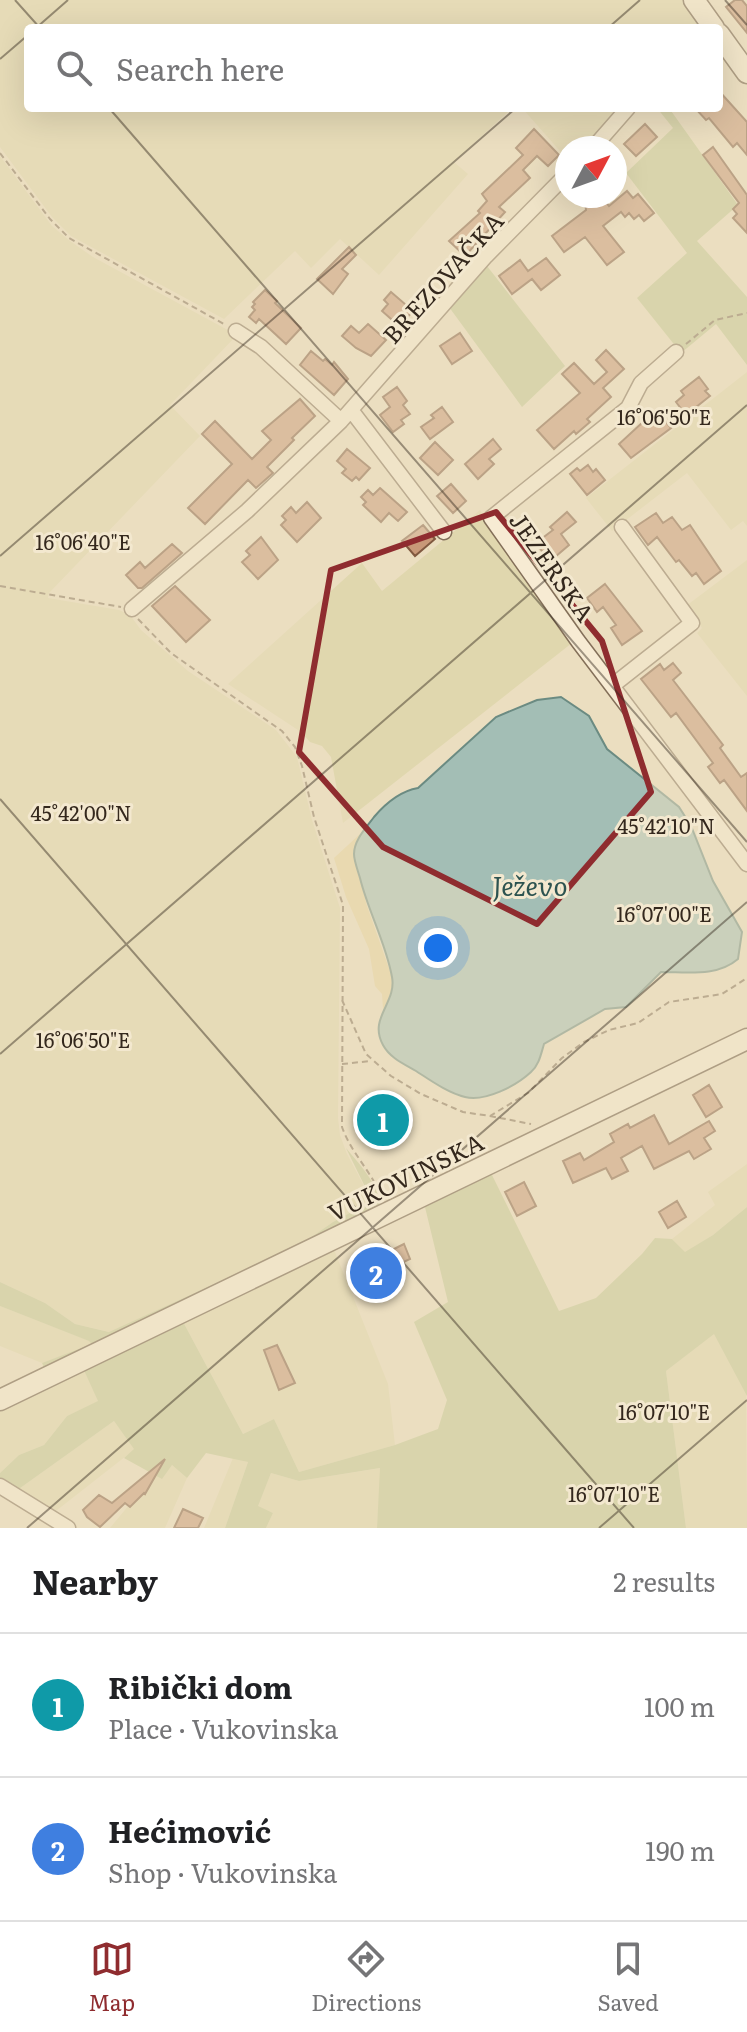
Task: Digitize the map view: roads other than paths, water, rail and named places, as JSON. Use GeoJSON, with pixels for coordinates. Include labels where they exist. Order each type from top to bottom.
{"type":"FeatureCollection","features":[{"type":"Feature","properties":{"kind":"main road"},"geometry":{"type":"LineString","coordinates":[[694,0],[710,24]]}},
{"type":"Feature","properties":{"kind":"main road"},"geometry":{"type":"LineString","coordinates":[[723,42],[747,73]]}},
{"type":"Feature","properties":{"kind":"main road","name":"VUKOVINSKA"},"geometry":{"type":"LineString","coordinates":[[0,1400],[747,1039]]}},
{"type":"Feature","properties":{"kind":"street"},"geometry":{"type":"LineString","coordinates":[[604,136],[624,112]]}},
{"type":"Feature","properties":{"kind":"street","name":"BREZOVAČKA"},"geometry":{"type":"LineString","coordinates":[[132,609],[247,511],[346,416],[486,256],[555,186]]}},
{"type":"Feature","properties":{"kind":"street"},"geometry":{"type":"LineString","coordinates":[[236,331],[261,347],[346,416],[444,532]]}},
{"type":"Feature","properties":{"kind":"street","name":"JEZERSKA"},"geometry":{"type":"LineString","coordinates":[[676,352],[641,383],[628,408],[491,518],[612,686],[747,864]]}},
{"type":"Feature","properties":{"kind":"street"},"geometry":{"type":"LineString","coordinates":[[612,686],[692,623],[622,527]]}},
{"type":"Feature","properties":{"kind":"street"},"geometry":{"type":"LineString","coordinates":[[0,1486],[68,1528]]}},
{"type":"Feature","properties":{"kind":"water","name":"Ježevo"},"geometry":{"type":"Polygon","coordinates":[[[561,697],[589,716],[607,749],[679,807],[691,826],[713,881],[742,932],[738,959],[712,971],[661,972],[626,1007],[605,1009],[544,1044],[536,1066],[517,1083],[491,1095],[465,1097],[402,1063],[389,1054],[383,1045],[379,1027],[391,995],[392,977],[356,866],[356,844],[383,807],[400,795],[418,788],[496,717],[537,700],[561,697]]]}},
{"type":"Feature","properties":{"kind":"place","name":"Ribički dom"},"geometry":{"type":"Point","coordinates":[383,1120]}},
{"type":"Feature","properties":{"kind":"place","name":"Hećimović"},"geometry":{"type":"Point","coordinates":[376,1273]}}]}
